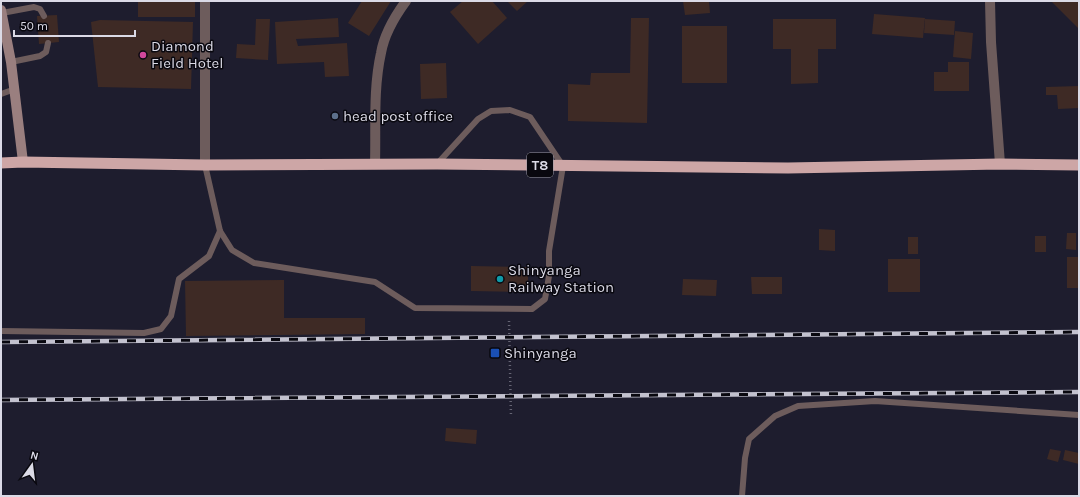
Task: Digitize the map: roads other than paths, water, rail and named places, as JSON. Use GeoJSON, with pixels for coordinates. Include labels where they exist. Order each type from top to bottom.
{"type":"FeatureCollection","features":[{"type":"Feature","properties":{"kind":"highway","name":"T8"},"geometry":{"type":"LineString","coordinates":[[1,163],[23,162],[205,165],[438,164],[788,168],[1000,164],[1079,165]]}},
{"type":"Feature","properties":{"kind":"main road"},"geometry":{"type":"LineString","coordinates":[[2,11],[15,89],[23,162]]}},
{"type":"Feature","properties":{"kind":"street"},"geometry":{"type":"LineString","coordinates":[[205,165],[206,1]]}},
{"type":"Feature","properties":{"kind":"street"},"geometry":{"type":"LineString","coordinates":[[375,164],[376,85],[381,52],[390,28],[406,1]]}},
{"type":"Feature","properties":{"kind":"street"},"geometry":{"type":"LineString","coordinates":[[990,1],[991,42],[1000,164]]}},
{"type":"Feature","properties":{"kind":"lane"},"geometry":{"type":"LineString","coordinates":[[2,11],[34,7],[40,10],[44,16]]}},
{"type":"Feature","properties":{"kind":"lane"},"geometry":{"type":"LineString","coordinates":[[11,62],[40,56],[46,52],[48,43]]}},
{"type":"Feature","properties":{"kind":"lane"},"geometry":{"type":"LineString","coordinates":[[1,94],[15,89]]}},
{"type":"Feature","properties":{"kind":"lane"},"geometry":{"type":"LineString","coordinates":[[205,165],[220,231],[232,250],[254,263],[375,282],[415,308],[532,309],[545,299],[549,276],[549,251],[563,166],[530,116],[510,110],[491,111],[478,119],[438,164]]}},
{"type":"Feature","properties":{"kind":"lane"},"geometry":{"type":"LineString","coordinates":[[1,331],[144,333],[161,329],[171,316],[180,280],[209,256],[220,231]]}},
{"type":"Feature","properties":{"kind":"lane"},"geometry":{"type":"LineString","coordinates":[[742,496],[744,458],[749,439],[775,416],[798,406],[875,400],[1079,415]]}},
{"type":"Feature","properties":{"kind":"railway"},"geometry":{"type":"LineString","coordinates":[[1,342],[1079,332]]}},
{"type":"Feature","properties":{"kind":"railway"},"geometry":{"type":"LineString","coordinates":[[1,400],[1079,392]]}},
{"type":"Feature","properties":{"kind":"place","name":"Diamond Field Hotel"},"geometry":{"type":"Point","coordinates":[143,55]}},
{"type":"Feature","properties":{"kind":"place","name":"head post office"},"geometry":{"type":"Point","coordinates":[335,116]}},
{"type":"Feature","properties":{"kind":"place","name":"Shinyanga Railway Station"},"geometry":{"type":"Point","coordinates":[500,279]}},
{"type":"Feature","properties":{"kind":"place","name":"Shinyanga"},"geometry":{"type":"Point","coordinates":[495,353]}}]}
